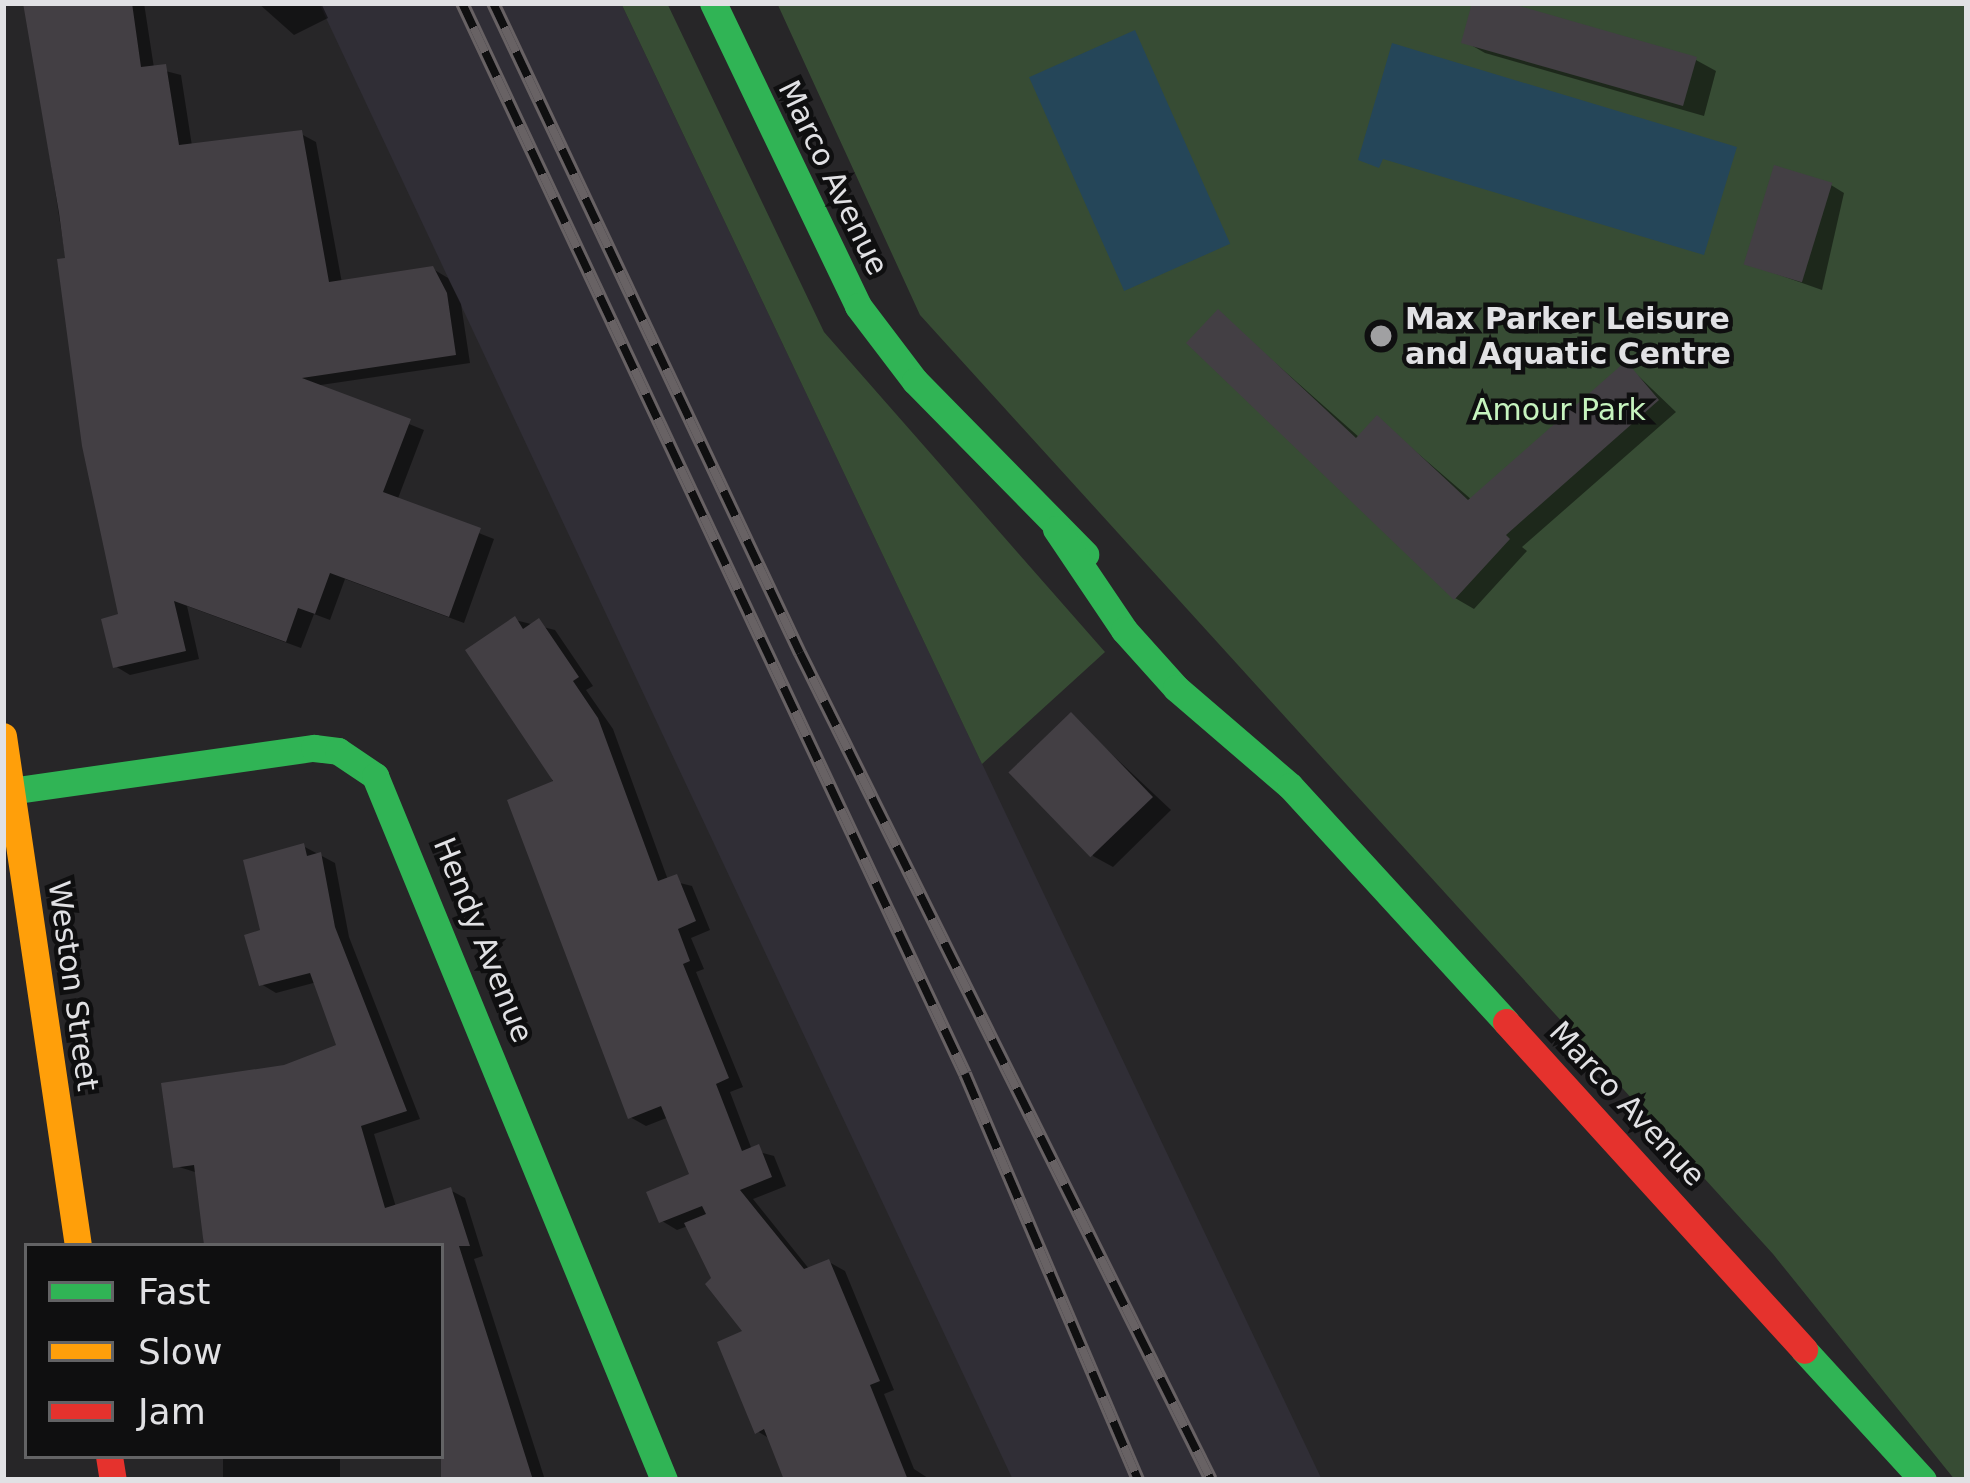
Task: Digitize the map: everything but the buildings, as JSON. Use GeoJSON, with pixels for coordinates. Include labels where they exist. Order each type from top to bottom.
{"type":"FeatureCollection","features":[{"type":"Feature","properties":{"kind":"street","name":"Marco Avenue"},"geometry":{"type":"LineString","coordinates":[[713,3],[858,306],[915,381],[1056,530],[1146,605]]}},
{"type":"Feature","properties":{"kind":"street","name":"Marco Avenue"},"geometry":{"type":"LineString","coordinates":[[1056,530],[1124,630],[1176,688],[1280,776],[1923,1480]]}},
{"type":"Feature","properties":{"kind":"street","name":"Marco Avenue"},"geometry":{"type":"LineString","coordinates":[[1230,698],[1280,776]]}},
{"type":"Feature","properties":{"kind":"street","name":"Weston Street"},"geometry":{"type":"LineString","coordinates":[[3,736],[7,791],[78,1243]]}},
{"type":"Feature","properties":{"kind":"street","name":"Hendy Avenue"},"geometry":{"type":"LineString","coordinates":[[7,791],[314,748],[338,751],[375,776],[664,1480]]}},
{"type":"Feature","properties":{"kind":"shaded area"},"geometry":{"type":"Polygon","coordinates":[[[319,3],[621,3],[1322,1480],[1013,1480],[319,3]]]}},
{"type":"Feature","properties":{"kind":"green space"},"geometry":{"type":"Polygon","coordinates":[[[621,3],[667,3],[824,332],[1105,652],[982,764],[621,3]]]}},
{"type":"Feature","properties":{"kind":"green space","name":"Amour Park"},"geometry":{"type":"Polygon","coordinates":[[[777,3],[1967,3],[1967,1480],[1955,1480],[1773,1254],[920,315],[777,3]]]}},
{"type":"Feature","properties":{"kind":"water"},"geometry":{"type":"Polygon","coordinates":[[[1135,30],[1230,244],[1124,291],[1029,77],[1135,30]]]}},
{"type":"Feature","properties":{"kind":"water"},"geometry":{"type":"Polygon","coordinates":[[[1392,43],[1737,147],[1704,255],[1383,159],[1379,168],[1358,160],[1392,43]]]}},
{"type":"Feature","properties":{"kind":"railway"},"geometry":{"type":"LineString","coordinates":[[462,3],[965,1074],[1138,1480]]}},
{"type":"Feature","properties":{"kind":"railway"},"geometry":{"type":"LineString","coordinates":[[493,3],[800,653],[1211,1480]]}},
{"type":"Feature","properties":{"kind":"traffic: fast"},"geometry":{"type":"LineString","coordinates":[[713,3],[858,306],[915,381],[1085,554]]}},
{"type":"Feature","properties":{"kind":"traffic: fast"},"geometry":{"type":"LineString","coordinates":[[1056,529],[1124,630],[1176,688],[1290,786],[1506,1022]]}},
{"type":"Feature","properties":{"kind":"traffic: fast"},"geometry":{"type":"LineString","coordinates":[[3,792],[314,748],[338,751],[375,776],[664,1480]]}},
{"type":"Feature","properties":{"kind":"traffic: fast"},"geometry":{"type":"LineString","coordinates":[[1804,1350],[1923,1480]]}},
{"type":"Feature","properties":{"kind":"traffic: slow"},"geometry":{"type":"LineString","coordinates":[[3,736],[78,1243]]}},
{"type":"Feature","properties":{"kind":"traffic: jam"},"geometry":{"type":"LineString","coordinates":[[1506,1022],[1804,1350]]}},
{"type":"Feature","properties":{"kind":"traffic: jam"},"geometry":{"type":"LineString","coordinates":[[110,1459],[113,1480]]}},
{"type":"Feature","properties":{"kind":"place","name":"Max Parker Leisure and Aquatic Centre"},"geometry":{"type":"Point","coordinates":[1381,336]}}]}
